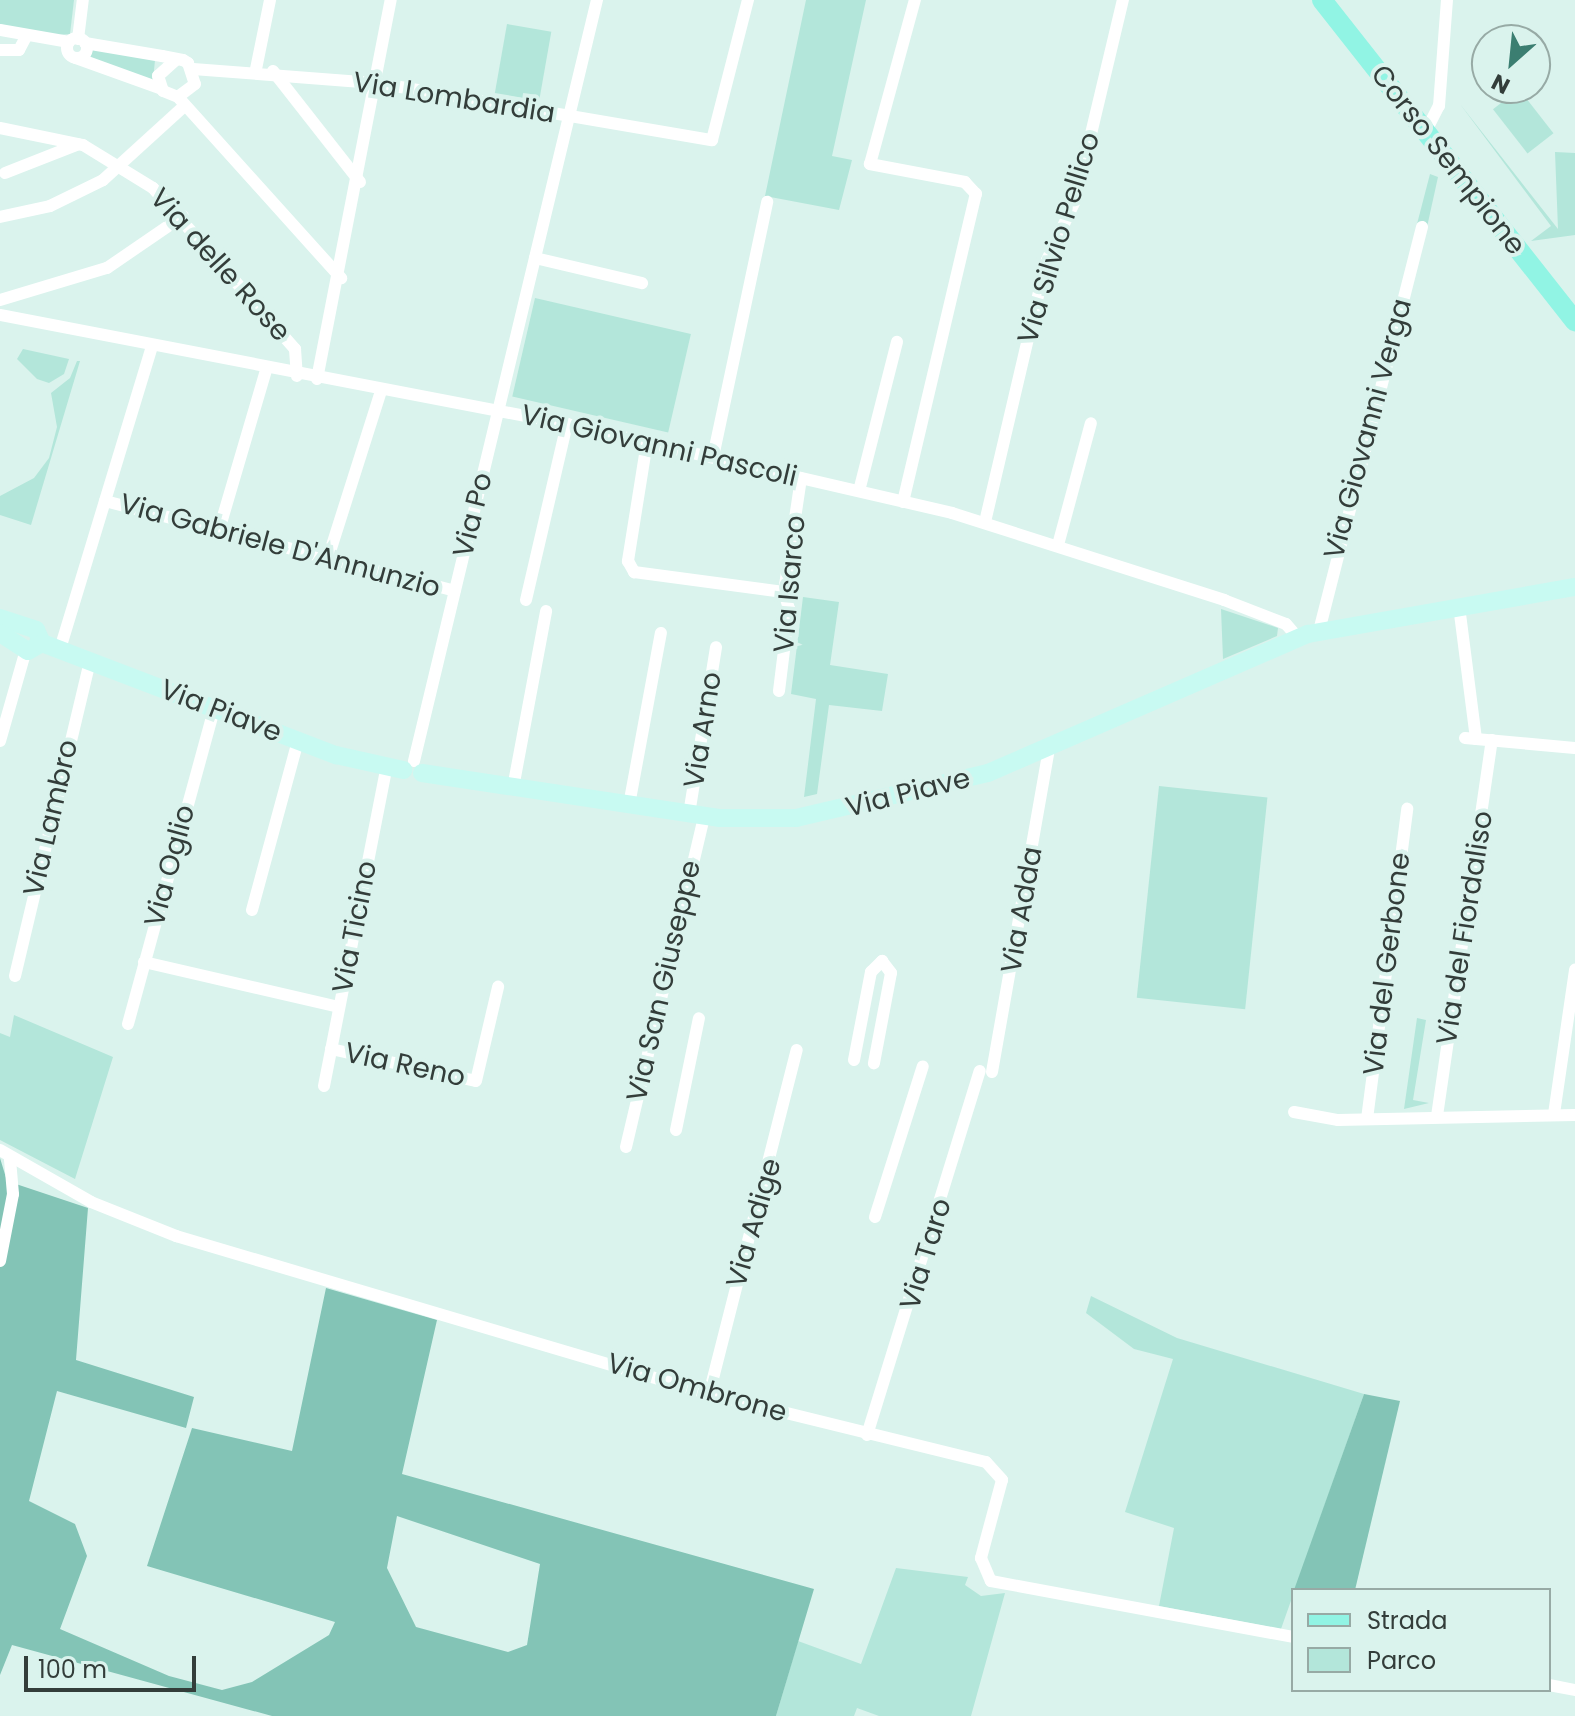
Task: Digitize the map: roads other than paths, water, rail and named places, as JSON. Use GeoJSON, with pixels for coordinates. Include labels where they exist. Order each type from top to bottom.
{"type":"FeatureCollection","features":[{"type":"Feature","properties":{"kind":"main road","name":"Corso Sempione"},"geometry":{"type":"LineString","coordinates":[[1322,0],[1575,321]]}},
{"type":"Feature","properties":{"kind":"street"},"geometry":{"type":"LineString","coordinates":[[74,58],[83,0]]}},
{"type":"Feature","properties":{"kind":"street"},"geometry":{"type":"LineString","coordinates":[[256,69],[270,0]]}},
{"type":"Feature","properties":{"kind":"street"},"geometry":{"type":"LineString","coordinates":[[317,379],[360,182],[391,0]]}},
{"type":"Feature","properties":{"kind":"street","name":"Via Po"},"geometry":{"type":"LineString","coordinates":[[406,768],[455,591],[597,0]]}},
{"type":"Feature","properties":{"kind":"street","name":"Via Lombardia"},"geometry":{"type":"LineString","coordinates":[[193,69],[256,69],[377,83],[714,140],[748,0]]}},
{"type":"Feature","properties":{"kind":"street"},"geometry":{"type":"LineString","coordinates":[[903,502],[976,194],[965,182],[870,164],[915,0]]}},
{"type":"Feature","properties":{"kind":"street","name":"Via Silvio Pellico"},"geometry":{"type":"LineString","coordinates":[[985,522],[1046,262],[1075,201],[1123,0]]}},
{"type":"Feature","properties":{"kind":"street"},"geometry":{"type":"LineString","coordinates":[[1426,131],[1439,106],[1447,0]]}},
{"type":"Feature","properties":{"kind":"street"},"geometry":{"type":"LineString","coordinates":[[0,30],[162,89],[180,102],[341,278]]}},
{"type":"Feature","properties":{"kind":"street"},"geometry":{"type":"LineString","coordinates":[[0,217],[61,201],[125,166],[192,89],[193,69],[177,59],[77,41],[28,38]]}},
{"type":"Feature","properties":{"kind":"street"},"geometry":{"type":"LineString","coordinates":[[0,50],[19,50],[28,38]]}},
{"type":"Feature","properties":{"kind":"street"},"geometry":{"type":"LineString","coordinates":[[162,89],[159,71],[177,59]]}},
{"type":"Feature","properties":{"kind":"street"},"geometry":{"type":"LineString","coordinates":[[273,71],[360,182]]}},
{"type":"Feature","properties":{"kind":"street","name":"Via delle Rose"},"geometry":{"type":"LineString","coordinates":[[0,128],[79,144],[125,166],[183,216],[295,349],[297,376]]}},
{"type":"Feature","properties":{"kind":"street"},"geometry":{"type":"LineString","coordinates":[[5,173],[79,144]]}},
{"type":"Feature","properties":{"kind":"street"},"geometry":{"type":"LineString","coordinates":[[713,457],[767,202]]}},
{"type":"Feature","properties":{"kind":"street"},"geometry":{"type":"LineString","coordinates":[[0,300],[107,268],[183,216]]}},
{"type":"Feature","properties":{"kind":"street","name":"Via Giovanni Verga"},"geometry":{"type":"LineString","coordinates":[[1319,631],[1422,227]]}},
{"type":"Feature","properties":{"kind":"street"},"geometry":{"type":"LineString","coordinates":[[535,258],[642,283]]}},
{"type":"Feature","properties":{"kind":"street"},"geometry":{"type":"LineString","coordinates":[[26,294],[26,320]]}},
{"type":"Feature","properties":{"kind":"street","name":"Via Giovanni Pascoli"},"geometry":{"type":"LineString","coordinates":[[0,315],[297,376],[567,424],[985,522],[1283,622],[1298,638]]}},
{"type":"Feature","properties":{"kind":"street"},"geometry":{"type":"LineString","coordinates":[[859,491],[897,342]]}},
{"type":"Feature","properties":{"kind":"street"},"geometry":{"type":"LineString","coordinates":[[60,649],[152,347]]}},
{"type":"Feature","properties":{"kind":"street"},"geometry":{"type":"LineString","coordinates":[[219,530],[266,370]]}},
{"type":"Feature","properties":{"kind":"street"},"geometry":{"type":"LineString","coordinates":[[328,558],[381,391]]}},
{"type":"Feature","properties":{"kind":"street"},"geometry":{"type":"LineString","coordinates":[[1058,545],[1091,423]]}},
{"type":"Feature","properties":{"kind":"street"},"geometry":{"type":"LineString","coordinates":[[526,600],[567,424]]}},
{"type":"Feature","properties":{"kind":"street"},"geometry":{"type":"LineString","coordinates":[[647,442],[628,561],[634,572],[784,592]]}},
{"type":"Feature","properties":{"kind":"street","name":"Via Isarco"},"geometry":{"type":"LineString","coordinates":[[779,691],[789,609],[784,592],[801,478]]}},
{"type":"Feature","properties":{"kind":"street","name":"Via Gabriele D'Annunzio"},"geometry":{"type":"LineString","coordinates":[[105,501],[455,591]]}},
{"type":"Feature","properties":{"kind":"street","name":"Via Piave"},"geometry":{"type":"LineString","coordinates":[[0,633],[60,649],[298,741],[406,768],[513,788],[697,815],[777,820],[966,781],[1319,631],[1575,587]]}},
{"type":"Feature","properties":{"kind":"street"},"geometry":{"type":"LineString","coordinates":[[1459,606],[1471,738],[1575,748]]}},
{"type":"Feature","properties":{"kind":"street"},"geometry":{"type":"LineString","coordinates":[[513,788],[546,611]]}},
{"type":"Feature","properties":{"kind":"street","name":"Via Piave"},"geometry":{"type":"LineString","coordinates":[[0,618],[29,640]]}},
{"type":"Feature","properties":{"kind":"street"},"geometry":{"type":"LineString","coordinates":[[629,805],[661,633]]}},
{"type":"Feature","properties":{"kind":"street"},"geometry":{"type":"LineString","coordinates":[[0,741],[29,640]]}},
{"type":"Feature","properties":{"kind":"street","name":"Via Arno"},"geometry":{"type":"LineString","coordinates":[[697,815],[716,647]]}},
{"type":"Feature","properties":{"kind":"street","name":"Via Lambro"},"geometry":{"type":"LineString","coordinates":[[15,976],[90,661]]}},
{"type":"Feature","properties":{"kind":"street","name":"Via Oglio"},"geometry":{"type":"LineString","coordinates":[[128,1024],[214,709]]}},
{"type":"Feature","properties":{"kind":"street","name":"Via del Fiordaliso"},"geometry":{"type":"LineString","coordinates":[[1437,1116],[1492,740]]}},
{"type":"Feature","properties":{"kind":"street"},"geometry":{"type":"LineString","coordinates":[[252,910],[298,741]]}},
{"type":"Feature","properties":{"kind":"street","name":"Via Adda"},"geometry":{"type":"LineString","coordinates":[[986,1072],[1049,748]]}},
{"type":"Feature","properties":{"kind":"street","name":"Via Ticino"},"geometry":{"type":"LineString","coordinates":[[324,1086],[339,1007],[406,768]]}},
{"type":"Feature","properties":{"kind":"street","name":"Via del Gerbone"},"geometry":{"type":"LineString","coordinates":[[1367,1119],[1407,809]]}},
{"type":"Feature","properties":{"kind":"street","name":"Via San Giuseppe"},"geometry":{"type":"LineString","coordinates":[[626,1147],[697,815]]}},
{"type":"Feature","properties":{"kind":"street"},"geometry":{"type":"LineString","coordinates":[[854,1060],[871,972],[882,961],[891,973],[874,1063]]}},
{"type":"Feature","properties":{"kind":"street"},"geometry":{"type":"LineString","coordinates":[[144,962],[339,1007]]}},
{"type":"Feature","properties":{"kind":"street"},"geometry":{"type":"LineString","coordinates":[[1554,1114],[1575,970]]}},
{"type":"Feature","properties":{"kind":"street","name":"Via Reno"},"geometry":{"type":"LineString","coordinates":[[331,1049],[476,1081],[498,987]]}},
{"type":"Feature","properties":{"kind":"street"},"geometry":{"type":"LineString","coordinates":[[676,1130],[699,1018]]}},
{"type":"Feature","properties":{"kind":"street","name":"Via Adige"},"geometry":{"type":"LineString","coordinates":[[709,1394],[752,1209],[776,1144],[797,1050]]}},
{"type":"Feature","properties":{"kind":"street"},"geometry":{"type":"LineString","coordinates":[[875,1217],[923,1066]]}},
{"type":"Feature","properties":{"kind":"street","name":"Via Taro"},"geometry":{"type":"LineString","coordinates":[[867,1435],[986,1072]]}},
{"type":"Feature","properties":{"kind":"street","name":"Via del Gerbone"},"geometry":{"type":"LineString","coordinates":[[1294,1112],[1367,1119],[1575,1115]]}},
{"type":"Feature","properties":{"kind":"street"},"geometry":{"type":"LineString","coordinates":[[0,1261],[13,1194],[5,1153]]}},
{"type":"Feature","properties":{"kind":"street","name":"Via Ombrone"},"geometry":{"type":"LineString","coordinates":[[5,1153],[91,1202],[176,1236],[709,1394],[996,1469],[1002,1495],[981,1566],[996,1584],[1291,1637]]}},
{"type":"Feature","properties":{"kind":"street"},"geometry":{"type":"LineString","coordinates":[[1551,1685],[1575,1690]]}}]}
